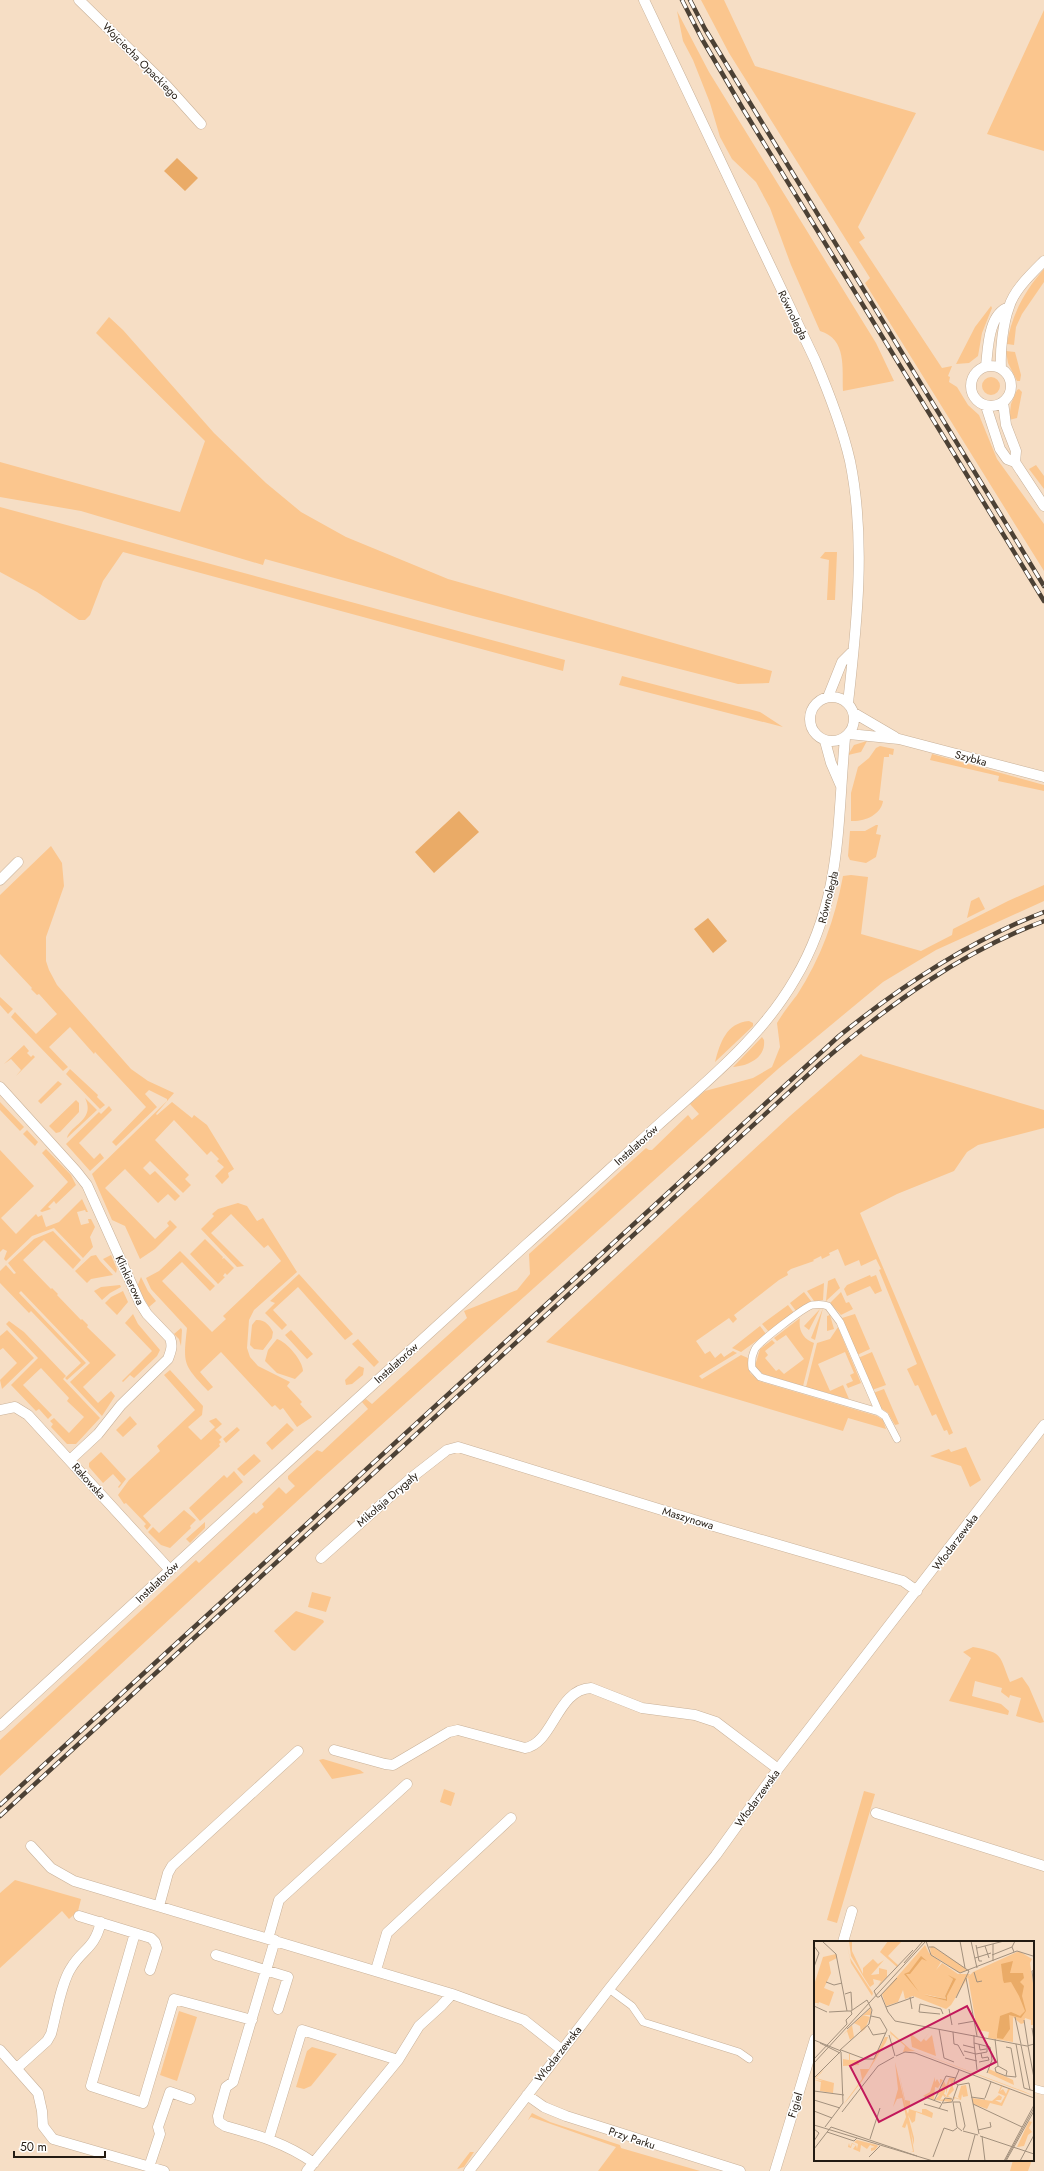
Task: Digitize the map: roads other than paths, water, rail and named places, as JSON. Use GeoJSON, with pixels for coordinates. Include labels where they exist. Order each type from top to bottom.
{"type":"FeatureCollection","features":[{"type":"Feature","properties":{"kind":"street","name":"Wojciecha Opackiego"},"geometry":{"type":"LineString","coordinates":[[79,0],[166,85],[201,124]]}},
{"type":"Feature","properties":{"kind":"street","name":"Równoległa"},"geometry":{"type":"LineString","coordinates":[[644,0],[815,360],[837,417],[855,488],[857,522],[857,576],[853,651],[848,703]]}},
{"type":"Feature","properties":{"kind":"street"},"geometry":{"type":"LineString","coordinates":[[1001,368],[1003,334],[1008,307],[1024,283],[1044,261]]}},
{"type":"Feature","properties":{"kind":"street"},"geometry":{"type":"LineString","coordinates":[[986,366],[990,334],[999,314],[1003,309],[1008,307]]}},
{"type":"Feature","properties":{"kind":"street"},"geometry":{"type":"LineString","coordinates":[[986,366],[1001,368],[1008,376],[1011,386],[1009,396],[1003,402],[995,406],[986,406],[975,399],[971,385],[977,371],[986,366]]}},
{"type":"Feature","properties":{"kind":"street"},"geometry":{"type":"LineString","coordinates":[[1003,402],[1006,425],[1016,452],[1015,462]]}},
{"type":"Feature","properties":{"kind":"street"},"geometry":{"type":"LineString","coordinates":[[986,406],[1000,449],[1006,459],[1015,462],[1044,506]]}},
{"type":"Feature","properties":{"kind":"street"},"geometry":{"type":"LineString","coordinates":[[828,698],[842,662],[853,651]]}},
{"type":"Feature","properties":{"kind":"street"},"geometry":{"type":"LineString","coordinates":[[828,698],[838,698],[848,703],[854,713],[854,724],[847,736],[839,741],[825,741],[817,736],[812,728],[810,720],[816,704],[828,698]]}},
{"type":"Feature","properties":{"kind":"street","name":"Szybka"},"geometry":{"type":"LineString","coordinates":[[854,713],[899,739]]}},
{"type":"Feature","properties":{"kind":"street","name":"Równoległa"},"geometry":{"type":"LineString","coordinates":[[786,994],[813,945],[829,898],[836,866],[847,736]]}},
{"type":"Feature","properties":{"kind":"street","name":"Szybka"},"geometry":{"type":"LineString","coordinates":[[847,736],[899,739],[1044,777]]}},
{"type":"Feature","properties":{"kind":"street","name":"Równoległa"},"geometry":{"type":"LineString","coordinates":[[825,741],[831,763],[843,791]]}},
{"type":"Feature","properties":{"kind":"street"},"geometry":{"type":"LineString","coordinates":[[0,880],[18,862]]}},
{"type":"Feature","properties":{"kind":"street","name":"Instalatorów"},"geometry":{"type":"LineString","coordinates":[[0,1726],[712,1077],[757,1032],[786,994]]}},
{"type":"Feature","properties":{"kind":"street","name":"Klinkierowa"},"geometry":{"type":"LineString","coordinates":[[0,1087],[87,1185],[140,1303],[147,1314],[172,1342],[172,1350],[168,1359],[121,1405],[98,1434],[70,1460]]}},
{"type":"Feature","properties":{"kind":"street"},"geometry":{"type":"LineString","coordinates":[[879,1412],[840,1322],[828,1306],[816,1304],[806,1308],[761,1343],[754,1351],[752,1368],[760,1378],[879,1412],[885,1416],[897,1439]]}},
{"type":"Feature","properties":{"kind":"street","name":"Rakowska"},"geometry":{"type":"LineString","coordinates":[[0,1410],[9,1407],[21,1410],[70,1460],[170,1570]]}},
{"type":"Feature","properties":{"kind":"street","name":"Włodarzewska"},"geometry":{"type":"LineString","coordinates":[[469,2171],[609,1989],[716,1855],[778,1769],[1044,1425]]}},
{"type":"Feature","properties":{"kind":"street","name":"Maszynowa"},"geometry":{"type":"LineString","coordinates":[[458,1447],[717,1527],[903,1581],[917,1591]]}},
{"type":"Feature","properties":{"kind":"street","name":"Mikołaja Drygały"},"geometry":{"type":"LineString","coordinates":[[321,1558],[411,1478],[447,1450],[458,1447]]}},
{"type":"Feature","properties":{"kind":"street"},"geometry":{"type":"LineString","coordinates":[[334,1750],[393,1765],[448,1732],[458,1730],[526,1748],[531,1747],[539,1740],[571,1695],[583,1688],[591,1688],[642,1708],[695,1715],[716,1722],[778,1769]]}},
{"type":"Feature","properties":{"kind":"street"},"geometry":{"type":"LineString","coordinates":[[159,1906],[168,1873],[172,1866],[298,1751]]}},
{"type":"Feature","properties":{"kind":"street"},"geometry":{"type":"LineString","coordinates":[[314,2163],[288,2146],[269,2138],[225,2126],[219,2122],[218,2116],[226,2087],[233,2082],[252,2020],[266,1970],[279,1900],[407,1784]]}},
{"type":"Feature","properties":{"kind":"street"},"geometry":{"type":"LineString","coordinates":[[876,1813],[1044,1866]]}},
{"type":"Feature","properties":{"kind":"street"},"geometry":{"type":"LineString","coordinates":[[376,1970],[387,1933],[511,1818]]}},
{"type":"Feature","properties":{"kind":"street"},"geometry":{"type":"LineString","coordinates":[[31,1846],[51,1868],[74,1881],[376,1970],[452,1994],[524,2020],[562,2050]]}},
{"type":"Feature","properties":{"kind":"street"},"geometry":{"type":"LineString","coordinates":[[843,1941],[852,1911]]}},
{"type":"Feature","properties":{"kind":"street"},"geometry":{"type":"LineString","coordinates":[[79,1916],[135,1933],[155,1942],[157,1948],[150,1970]]}},
{"type":"Feature","properties":{"kind":"street"},"geometry":{"type":"LineString","coordinates":[[17,2068],[42,2045],[50,2034],[70,1969],[91,1946],[97,1936],[101,1922]]}},
{"type":"Feature","properties":{"kind":"street"},"geometry":{"type":"LineString","coordinates":[[135,1933],[91,2086],[143,2103],[174,1999],[252,2020]]}},
{"type":"Feature","properties":{"kind":"street"},"geometry":{"type":"LineString","coordinates":[[216,1955],[288,1977],[278,2009]]}},
{"type":"Feature","properties":{"kind":"street"},"geometry":{"type":"LineString","coordinates":[[609,1989],[632,2006],[643,2022],[739,2052],[749,2060]]}},
{"type":"Feature","properties":{"kind":"street"},"geometry":{"type":"LineString","coordinates":[[307,2171],[398,2060],[419,2026],[452,1994]]}},
{"type":"Feature","properties":{"kind":"street"},"geometry":{"type":"LineString","coordinates":[[269,2138],[302,2030],[398,2060]]}},
{"type":"Feature","properties":{"kind":"street","name":"Figiel"},"geometry":{"type":"LineString","coordinates":[[775,2171],[814,2041]]}},
{"type":"Feature","properties":{"kind":"street"},"geometry":{"type":"LineString","coordinates":[[0,2050],[38,2093],[42,2111],[43,2126],[53,2139],[164,2171]]}},
{"type":"Feature","properties":{"kind":"street"},"geometry":{"type":"LineString","coordinates":[[1034,2088],[1044,2091]]}},
{"type":"Feature","properties":{"kind":"street"},"geometry":{"type":"LineString","coordinates":[[149,2167],[160,2134],[158,2127],[170,2092],[190,2099]]}},
{"type":"Feature","properties":{"kind":"street","name":"Przy Parku"},"geometry":{"type":"LineString","coordinates":[[527,2095],[547,2108],[566,2116],[740,2171]]}},
{"type":"Feature","properties":{"kind":"railway"},"geometry":{"type":"LineString","coordinates":[[682,0],[702,39],[743,109],[1044,601]]}},
{"type":"Feature","properties":{"kind":"railway"},"geometry":{"type":"LineString","coordinates":[[690,0],[705,29],[1044,586]]}},
{"type":"Feature","properties":{"kind":"railway"},"geometry":{"type":"LineString","coordinates":[[0,1805],[839,1036],[911,982],[937,966],[989,937],[1044,912]]}},
{"type":"Feature","properties":{"kind":"railway"},"geometry":{"type":"LineString","coordinates":[[0,1816],[822,1062],[873,1020],[955,964],[984,948],[1044,921]]}}]}
